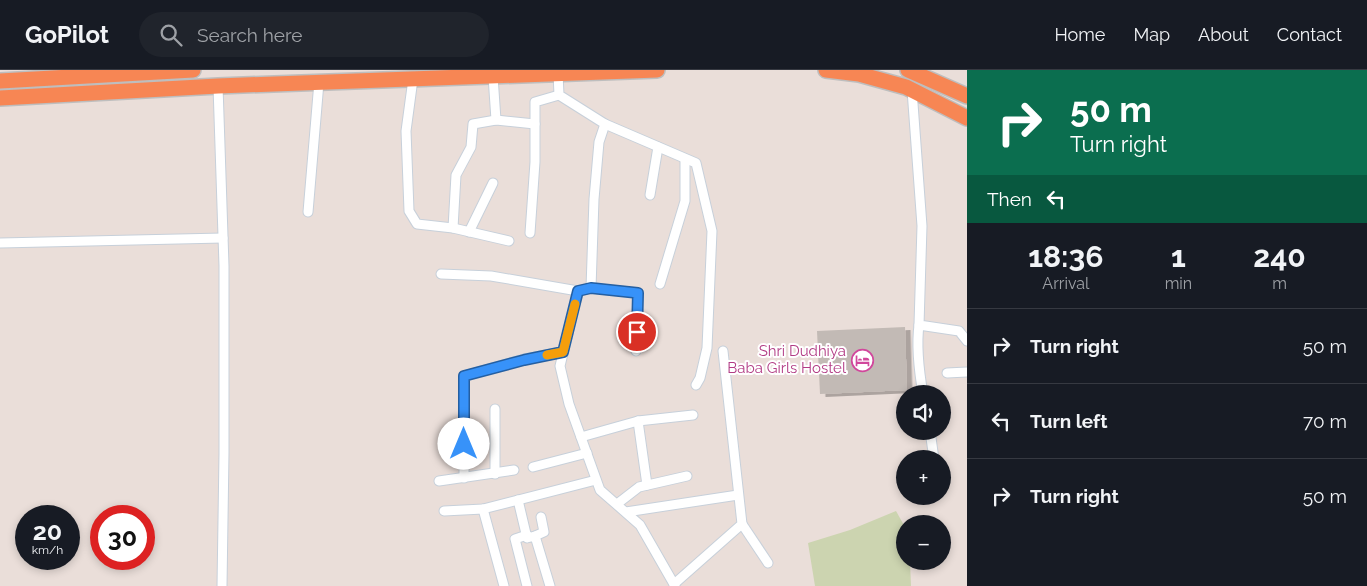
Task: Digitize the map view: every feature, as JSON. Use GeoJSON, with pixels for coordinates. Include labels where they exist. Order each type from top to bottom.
{"type":"FeatureCollection","features":[{"type":"Feature","properties":{"kind":"highway"},"geometry":{"type":"LineString","coordinates":[[0,81],[108,72],[193,70]]}},
{"type":"Feature","properties":{"kind":"highway"},"geometry":{"type":"LineString","coordinates":[[0,98],[218,86],[657,70]]}},
{"type":"Feature","properties":{"kind":"highway"},"geometry":{"type":"LineString","coordinates":[[826,70],[859,74],[906,87],[967,118]]}},
{"type":"Feature","properties":{"kind":"highway"},"geometry":{"type":"LineString","coordinates":[[914,71],[967,96]]}},
{"type":"Feature","properties":{"kind":"street"},"geometry":{"type":"LineString","coordinates":[[558,73],[558,95]]}},
{"type":"Feature","properties":{"kind":"street"},"geometry":{"type":"LineString","coordinates":[[493,76],[496,120]]}},
{"type":"Feature","properties":{"kind":"street"},"geometry":{"type":"LineString","coordinates":[[413,79],[406,131],[409,211],[417,224],[453,228],[509,241]]}},
{"type":"Feature","properties":{"kind":"street"},"geometry":{"type":"LineString","coordinates":[[308,212],[319,82]]}},
{"type":"Feature","properties":{"kind":"street"},"geometry":{"type":"LineString","coordinates":[[218,86],[223,238],[224,453],[222,586]]}},
{"type":"Feature","properties":{"kind":"street"},"geometry":{"type":"LineString","coordinates":[[912,90],[922,226],[917,337],[918,369],[921,385]]}},
{"type":"Feature","properties":{"kind":"street"},"geometry":{"type":"LineString","coordinates":[[530,233],[535,162],[535,102],[558,95],[605,124],[696,163],[712,231],[707,348],[700,378],[696,386]]}},
{"type":"Feature","properties":{"kind":"street"},"geometry":{"type":"LineString","coordinates":[[453,228],[456,175],[471,146],[473,124],[496,120],[535,124]]}},
{"type":"Feature","properties":{"kind":"street"},"geometry":{"type":"LineString","coordinates":[[591,288],[597,161],[599,142],[605,124]]}},
{"type":"Feature","properties":{"kind":"street"},"geometry":{"type":"LineString","coordinates":[[650,195],[658,147]]}},
{"type":"Feature","properties":{"kind":"street"},"geometry":{"type":"LineString","coordinates":[[660,284],[685,201],[685,159]]}},
{"type":"Feature","properties":{"kind":"street"},"geometry":{"type":"LineString","coordinates":[[469,232],[493,183]]}},
{"type":"Feature","properties":{"kind":"street"},"geometry":{"type":"LineString","coordinates":[[0,243],[223,238]]}},
{"type":"Feature","properties":{"kind":"street"},"geometry":{"type":"LineString","coordinates":[[441,274],[491,276],[578,291],[591,288],[638,293],[636,351]]}},
{"type":"Feature","properties":{"kind":"street"},"geometry":{"type":"LineString","coordinates":[[578,291],[560,366],[569,404],[600,490],[640,525],[674,585],[742,524]]}},
{"type":"Feature","properties":{"kind":"street"},"geometry":{"type":"LineString","coordinates":[[919,325],[964,332],[967,341]]}},
{"type":"Feature","properties":{"kind":"street"},"geometry":{"type":"LineString","coordinates":[[723,351],[742,524],[768,563]]}},
{"type":"Feature","properties":{"kind":"street"},"geometry":{"type":"LineString","coordinates":[[464,478],[464,376],[563,352]]}},
{"type":"Feature","properties":{"kind":"street"},"geometry":{"type":"LineString","coordinates":[[947,373],[967,372]]}},
{"type":"Feature","properties":{"kind":"street"},"geometry":{"type":"LineString","coordinates":[[495,409],[495,474]]}},
{"type":"Feature","properties":{"kind":"street"},"geometry":{"type":"LineString","coordinates":[[581,437],[638,421],[693,414]]}},
{"type":"Feature","properties":{"kind":"street"},"geometry":{"type":"LineString","coordinates":[[638,421],[647,485]]}},
{"type":"Feature","properties":{"kind":"street"},"geometry":{"type":"LineString","coordinates":[[533,467],[586,453]]}},
{"type":"Feature","properties":{"kind":"street"},"geometry":{"type":"LineString","coordinates":[[439,481],[514,470]]}},
{"type":"Feature","properties":{"kind":"street"},"geometry":{"type":"LineString","coordinates":[[617,504],[639,487],[687,476]]}},
{"type":"Feature","properties":{"kind":"street"},"geometry":{"type":"LineString","coordinates":[[444,511],[483,509],[596,480]]}},
{"type":"Feature","properties":{"kind":"street"},"geometry":{"type":"LineString","coordinates":[[626,512],[738,495]]}},
{"type":"Feature","properties":{"kind":"street"},"geometry":{"type":"LineString","coordinates":[[518,500],[550,586]]}},
{"type":"Feature","properties":{"kind":"street"},"geometry":{"type":"LineString","coordinates":[[483,509],[504,586]]}},
{"type":"Feature","properties":{"kind":"street"},"geometry":{"type":"LineString","coordinates":[[528,586],[516,539],[544,532],[541,517]]}},
{"type":"Feature","properties":{"kind":"green space"},"geometry":{"type":"Polygon","coordinates":[[[896,511],[898,515],[896,515],[896,570],[910,570],[911,586],[815,586],[808,543],[850,530],[896,511]]]}},
{"type":"Feature","properties":{"kind":"building","name":"Shri Dudhiya Baba Girls Hostel"},"geometry":{"type":"Polygon","coordinates":[[[905,327],[907,385],[896,385],[896,391],[820,394],[817,331],[905,327]]]}},
{"type":"Feature","properties":{"kind":"slow traffic"},"geometry":{"type":"LineString","coordinates":[[547,355],[563,352],[575,304]]}},
{"type":"Feature","properties":{"kind":"place","name":"Shri Dudhiya Baba Girls Hostel"},"geometry":{"type":"Point","coordinates":[862,360]}},
{"type":"Feature","properties":{"kind":"route"},"geometry":{"type":"LineString","coordinates":[[464,444],[464,376],[563,352],[578,291],[591,288],[638,293],[637,332]]}}]}
